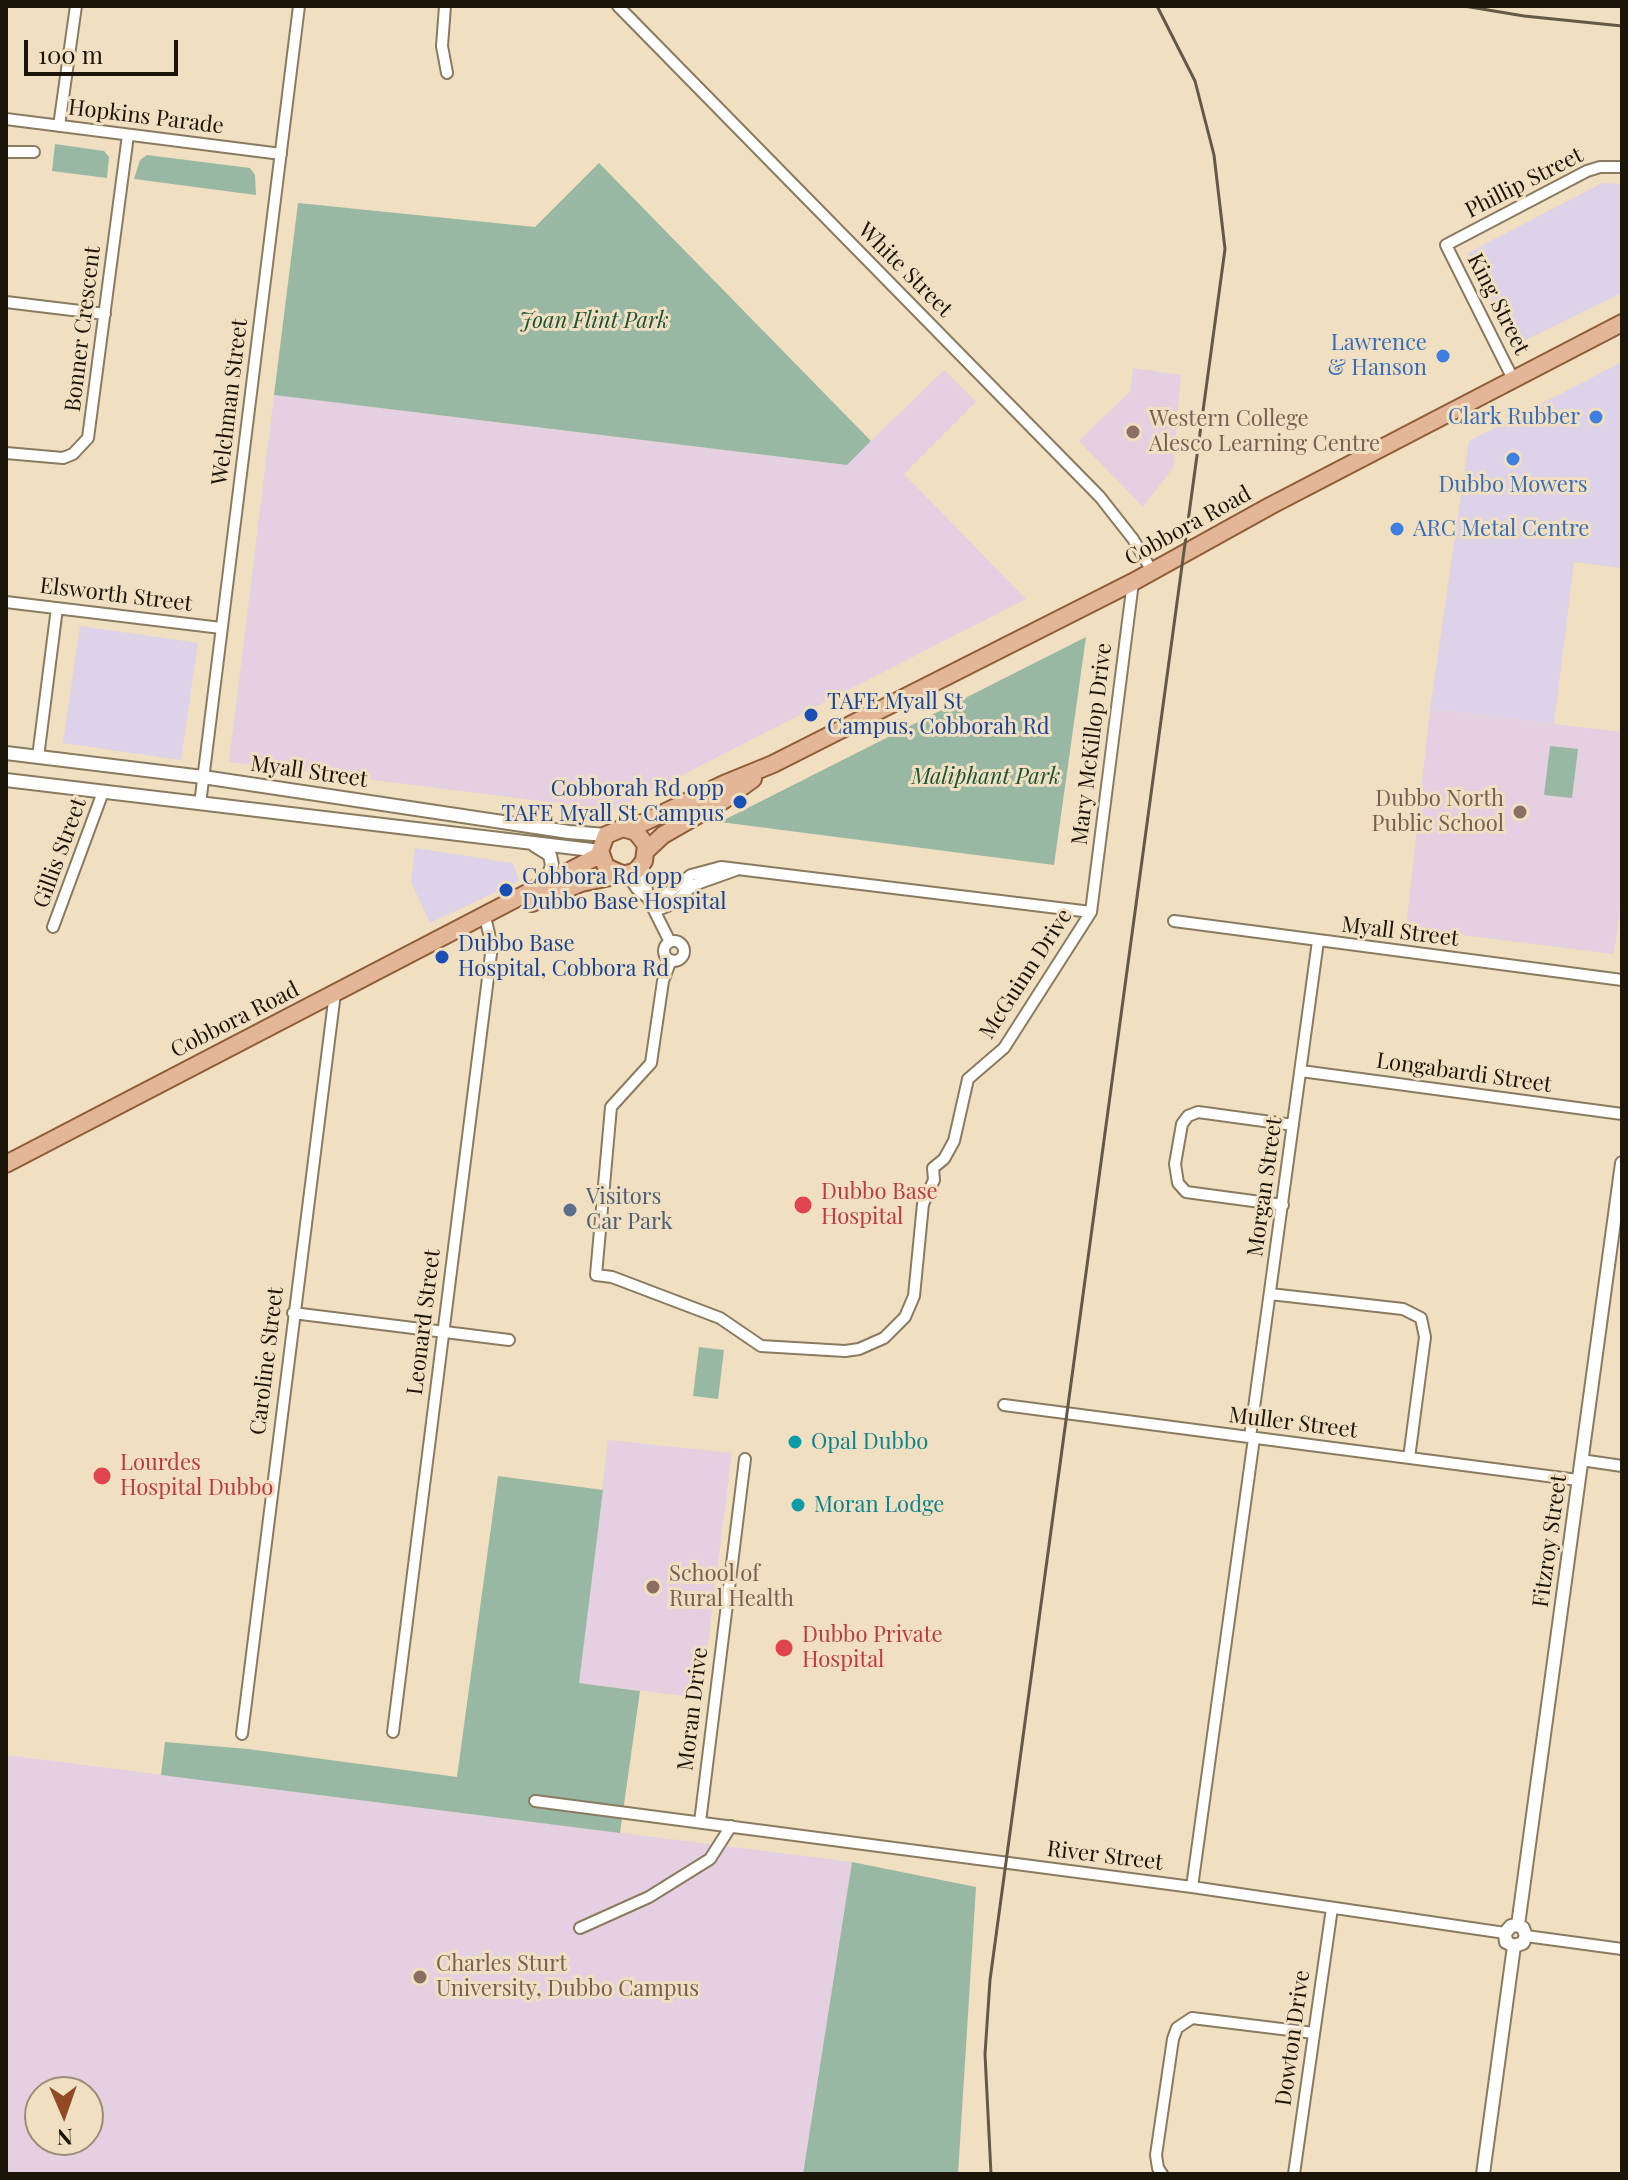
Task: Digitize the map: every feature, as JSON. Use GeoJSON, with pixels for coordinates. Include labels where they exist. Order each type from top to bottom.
{"type":"FeatureCollection","features":[{"type":"Feature","properties":{"kind":"main road","name":"Cobbora Road"},"geometry":{"type":"LineString","coordinates":[[630,829],[773,764],[1133,582],[1270,506],[1622,323]]}},
{"type":"Feature","properties":{"kind":"main road","name":"Cobbora Road"},"geometry":{"type":"LineString","coordinates":[[645,857],[663,835],[724,800],[773,764]]}},
{"type":"Feature","properties":{"kind":"main road"},"geometry":{"type":"LineString","coordinates":[[617,829],[630,829],[641,836],[645,857],[625,874],[611,871],[602,847],[617,829]]}},
{"type":"Feature","properties":{"kind":"main road","name":"Cobbora Road"},"geometry":{"type":"LineString","coordinates":[[6,1164],[485,917],[499,906],[546,885],[602,847]]}},
{"type":"Feature","properties":{"kind":"main road","name":"Cobbora Road"},"geometry":{"type":"LineString","coordinates":[[485,917],[503,915],[581,883],[625,874]]}},
{"type":"Feature","properties":{"kind":"street"},"geometry":{"type":"LineString","coordinates":[[59,126],[76,6]]}},
{"type":"Feature","properties":{"kind":"street","name":"Welchman Street"},"geometry":{"type":"LineString","coordinates":[[200,804],[299,6]]}},
{"type":"Feature","properties":{"kind":"street"},"geometry":{"type":"LineString","coordinates":[[445,6],[442,46],[447,73]]}},
{"type":"Feature","properties":{"kind":"street","name":"White Street"},"geometry":{"type":"LineString","coordinates":[[618,6],[1100,497],[1133,539],[1152,571]]}},
{"type":"Feature","properties":{"kind":"street","name":"Hopkins Parade"},"geometry":{"type":"LineString","coordinates":[[6,119],[281,154]]}},
{"type":"Feature","properties":{"kind":"street","name":"Bonner Crescent"},"geometry":{"type":"LineString","coordinates":[[6,453],[63,458],[73,454],[88,438],[128,135]]}},
{"type":"Feature","properties":{"kind":"street"},"geometry":{"type":"LineString","coordinates":[[6,152],[34,152]]}},
{"type":"Feature","properties":{"kind":"street","name":"Phillip Street"},"geometry":{"type":"LineString","coordinates":[[1446,245],[1587,171],[1600,167],[1622,167]]}},
{"type":"Feature","properties":{"kind":"street","name":"King Street"},"geometry":{"type":"LineString","coordinates":[[1446,245],[1514,381]]}},
{"type":"Feature","properties":{"kind":"street"},"geometry":{"type":"LineString","coordinates":[[6,302],[105,314]]}},
{"type":"Feature","properties":{"kind":"street","name":"Mary McKillop Drive"},"geometry":{"type":"LineString","coordinates":[[1091,912],[1133,582]]}},
{"type":"Feature","properties":{"kind":"street","name":"Elsworth Street"},"geometry":{"type":"LineString","coordinates":[[6,602],[221,628]]}},
{"type":"Feature","properties":{"kind":"street"},"geometry":{"type":"LineString","coordinates":[[38,757],[57,608]]}},
{"type":"Feature","properties":{"kind":"street","name":"Myall Street"},"geometry":{"type":"LineString","coordinates":[[6,753],[434,810],[584,835],[602,847]]}},
{"type":"Feature","properties":{"kind":"street","name":"Myall Street"},"geometry":{"type":"LineString","coordinates":[[6,780],[528,842],[602,847]]}},
{"type":"Feature","properties":{"kind":"street","name":"Gillis Street"},"geometry":{"type":"LineString","coordinates":[[53,927],[103,792]]}},
{"type":"Feature","properties":{"kind":"street"},"geometry":{"type":"LineString","coordinates":[[528,842],[550,855],[551,873],[546,885]]}},
{"type":"Feature","properties":{"kind":"street"},"geometry":{"type":"LineString","coordinates":[[645,857],[649,899],[655,911],[670,905],[694,885],[738,869]]}},
{"type":"Feature","properties":{"kind":"street"},"geometry":{"type":"LineString","coordinates":[[649,899],[664,896],[700,871],[721,867],[1091,912]]}},
{"type":"Feature","properties":{"kind":"street"},"geometry":{"type":"LineString","coordinates":[[625,874],[649,899]]}},
{"type":"Feature","properties":{"kind":"street","name":"McGuinn Drive"},"geometry":{"type":"LineString","coordinates":[[655,911],[670,942],[678,941],[684,949],[680,958],[671,960],[663,981],[651,1063],[611,1107],[596,1275],[612,1277],[720,1318],[761,1346],[845,1351],[859,1349],[884,1338],[897,1327],[911,1307],[923,1204],[934,1180],[933,1168],[944,1159],[954,1141],[968,1079],[1004,1048],[1091,912]]}},
{"type":"Feature","properties":{"kind":"street","name":"Leonard Street"},"geometry":{"type":"LineString","coordinates":[[393,1732],[492,946],[485,917]]}},
{"type":"Feature","properties":{"kind":"street","name":"Myall Street"},"geometry":{"type":"LineString","coordinates":[[1174,921],[1622,980]]}},
{"type":"Feature","properties":{"kind":"street","name":"Morgan Street"},"geometry":{"type":"LineString","coordinates":[[1192,1887],[1318,941]]}},
{"type":"Feature","properties":{"kind":"street","name":"Caroline Street"},"geometry":{"type":"LineString","coordinates":[[242,1734],[335,993]]}},
{"type":"Feature","properties":{"kind":"street","name":"Longabardi Street"},"geometry":{"type":"LineString","coordinates":[[1301,1071],[1622,1114]]}},
{"type":"Feature","properties":{"kind":"street"},"geometry":{"type":"LineString","coordinates":[[1283,1205],[1186,1192],[1178,1183],[1175,1164],[1182,1124],[1188,1116],[1198,1112],[1293,1125]]}},
{"type":"Feature","properties":{"kind":"street","name":"Fitzroy Street"},"geometry":{"type":"LineString","coordinates":[[1522,1930],[1578,1480],[1617,1235],[1622,1163]]}},
{"type":"Feature","properties":{"kind":"street"},"geometry":{"type":"LineString","coordinates":[[1270,1294],[1403,1309],[1421,1318],[1425,1337],[1409,1458]]}},
{"type":"Feature","properties":{"kind":"street"},"geometry":{"type":"LineString","coordinates":[[293,1313],[509,1340]]}},
{"type":"Feature","properties":{"kind":"street","name":"Muller Street"},"geometry":{"type":"LineString","coordinates":[[1004,1405],[1578,1480]]}},
{"type":"Feature","properties":{"kind":"street","name":"Moran Drive"},"geometry":{"type":"LineString","coordinates":[[700,1822],[745,1459]]}},
{"type":"Feature","properties":{"kind":"street"},"geometry":{"type":"LineString","coordinates":[[1581,1460],[1622,1466]]}},
{"type":"Feature","properties":{"kind":"street","name":"River Street"},"geometry":{"type":"LineString","coordinates":[[535,1801],[1192,1887],[1505,1933]]}},
{"type":"Feature","properties":{"kind":"street"},"geometry":{"type":"LineString","coordinates":[[580,1928],[649,1897],[710,1859],[731,1826]]}},
{"type":"Feature","properties":{"kind":"street","name":"Dowton Drive"},"geometry":{"type":"LineString","coordinates":[[1294,2174],[1332,1908]]}},
{"type":"Feature","properties":{"kind":"street"},"geometry":{"type":"LineString","coordinates":[[1522,1930],[1523,1943],[1514,1946],[1506,1942],[1505,1933],[1511,1926],[1622,1949]]}},
{"type":"Feature","properties":{"kind":"street"},"geometry":{"type":"LineString","coordinates":[[1483,2174],[1514,1946]]}},
{"type":"Feature","properties":{"kind":"street"},"geometry":{"type":"LineString","coordinates":[[1162,2174],[1156,2155],[1177,2028],[1192,2018],[1314,2033]]}},
{"type":"Feature","properties":{"kind":"shaded area"},"geometry":{"type":"Polygon","coordinates":[[[1602,183],[1622,184],[1622,293],[1515,345],[1468,253],[1602,183]]]}},
{"type":"Feature","properties":{"kind":"shaded area"},"geometry":{"type":"Polygon","coordinates":[[[1622,362],[1622,568],[1574,562],[1554,724],[1430,709],[1469,441],[1622,362]]]}},
{"type":"Feature","properties":{"kind":"shaded area","name":"Western College Alesco Learning Centre"},"geometry":{"type":"Polygon","coordinates":[[[1133,368],[1181,375],[1173,468],[1143,507],[1079,441],[1130,391],[1133,368]]]}},
{"type":"Feature","properties":{"kind":"shaded area"},"geometry":{"type":"Polygon","coordinates":[[[944,370],[976,402],[904,474],[1026,599],[614,810],[229,762],[274,395],[846,465],[944,370]]]}},
{"type":"Feature","properties":{"kind":"shaded area"},"geometry":{"type":"Polygon","coordinates":[[[80,626],[198,643],[181,760],[63,743],[80,626]]]}},
{"type":"Feature","properties":{"kind":"shaded area","name":"Dubbo North Public School"},"geometry":{"type":"Polygon","coordinates":[[[1430,709],[1622,732],[1622,892],[1614,954],[1406,928],[1430,709]]]}},
{"type":"Feature","properties":{"kind":"shaded area"},"geometry":{"type":"Polygon","coordinates":[[[415,848],[513,863],[519,881],[430,923],[411,882],[415,848]]]}},
{"type":"Feature","properties":{"kind":"shaded area","name":"School of Rural Health"},"geometry":{"type":"Polygon","coordinates":[[[608,1440],[732,1453],[701,1698],[579,1683],[608,1440]]]}},
{"type":"Feature","properties":{"kind":"shaded area","name":"Charles Sturt University, Dubbo Campus"},"geometry":{"type":"Polygon","coordinates":[[[6,1755],[852,1862],[803,2174],[6,2174],[6,1755]]]}},
{"type":"Feature","properties":{"kind":"green space"},"geometry":{"type":"Polygon","coordinates":[[[55,144],[104,151],[109,157],[107,178],[52,171],[55,144]]]}},
{"type":"Feature","properties":{"kind":"green space"},"geometry":{"type":"Polygon","coordinates":[[[147,155],[250,168],[255,175],[256,195],[134,179],[140,160],[147,155]]]}},
{"type":"Feature","properties":{"kind":"green space","name":"Joan Flint Park"},"geometry":{"type":"Polygon","coordinates":[[[599,163],[871,441],[847,465],[274,395],[298,203],[535,227],[599,163]]]}},
{"type":"Feature","properties":{"kind":"green space","name":"Maliphant Park"},"geometry":{"type":"Polygon","coordinates":[[[1086,637],[1054,865],[720,822],[1086,637]]]}},
{"type":"Feature","properties":{"kind":"green space"},"geometry":{"type":"Polygon","coordinates":[[[1550,746],[1578,749],[1572,798],[1544,795],[1550,746]]]}},
{"type":"Feature","properties":{"kind":"green space"},"geometry":{"type":"Polygon","coordinates":[[[699,1347],[724,1350],[718,1399],[693,1396],[699,1347]]]}},
{"type":"Feature","properties":{"kind":"green space"},"geometry":{"type":"Polygon","coordinates":[[[498,1476],[603,1490],[579,1683],[640,1691],[620,1833],[161,1775],[165,1742],[248,1749],[457,1777],[498,1476]]]}},
{"type":"Feature","properties":{"kind":"green space"},"geometry":{"type":"Polygon","coordinates":[[[852,1862],[976,1887],[958,2174],[803,2174],[852,1862]]]}},
{"type":"Feature","properties":{"kind":"railway"},"geometry":{"type":"LineString","coordinates":[[991,2174],[985,2054],[990,1980],[1225,249],[1214,155],[1195,81],[1157,6]]}},
{"type":"Feature","properties":{"kind":"railway"},"geometry":{"type":"LineString","coordinates":[[1464,6],[1622,26]]}},
{"type":"Feature","properties":{"kind":"place","name":"Lawrence & Hanson"},"geometry":{"type":"Point","coordinates":[1443,356]}},
{"type":"Feature","properties":{"kind":"place","name":"Clark Rubber"},"geometry":{"type":"Point","coordinates":[1596,417]}},
{"type":"Feature","properties":{"kind":"place","name":"Western College Alesco Learning Centre"},"geometry":{"type":"Point","coordinates":[1133,432]}},
{"type":"Feature","properties":{"kind":"place","name":"Dubbo Mowers"},"geometry":{"type":"Point","coordinates":[1513,459]}},
{"type":"Feature","properties":{"kind":"place","name":"ARC Metal Centre"},"geometry":{"type":"Point","coordinates":[1397,529]}},
{"type":"Feature","properties":{"kind":"place","name":"TAFE Myall St Campus, Cobborah Rd"},"geometry":{"type":"Point","coordinates":[811,715]}},
{"type":"Feature","properties":{"kind":"place","name":"Cobborah Rd opp TAFE Myall St Campus"},"geometry":{"type":"Point","coordinates":[740,802]}},
{"type":"Feature","properties":{"kind":"place","name":"Dubbo North Public School"},"geometry":{"type":"Point","coordinates":[1520,812]}},
{"type":"Feature","properties":{"kind":"place","name":"Cobbora Rd opp Dubbo Base Hospital"},"geometry":{"type":"Point","coordinates":[506,890]}},
{"type":"Feature","properties":{"kind":"place","name":"Dubbo Base Hospital, Cobbora Rd"},"geometry":{"type":"Point","coordinates":[442,957]}},
{"type":"Feature","properties":{"kind":"place","name":"Dubbo Base Hospital"},"geometry":{"type":"Point","coordinates":[803,1205]}},
{"type":"Feature","properties":{"kind":"place","name":"Visitors Car Park"},"geometry":{"type":"Point","coordinates":[570,1210]}},
{"type":"Feature","properties":{"kind":"place","name":"Opal Dubbo"},"geometry":{"type":"Point","coordinates":[795,1442]}},
{"type":"Feature","properties":{"kind":"place","name":"Lourdes Hospital Dubbo"},"geometry":{"type":"Point","coordinates":[102,1476]}},
{"type":"Feature","properties":{"kind":"place","name":"Moran Lodge"},"geometry":{"type":"Point","coordinates":[798,1505]}},
{"type":"Feature","properties":{"kind":"place","name":"School of Rural Health"},"geometry":{"type":"Point","coordinates":[653,1587]}},
{"type":"Feature","properties":{"kind":"place","name":"Dubbo Private Hospital"},"geometry":{"type":"Point","coordinates":[784,1648]}},
{"type":"Feature","properties":{"kind":"place","name":"Charles Sturt University, Dubbo Campus"},"geometry":{"type":"Point","coordinates":[420,1977]}}]}
